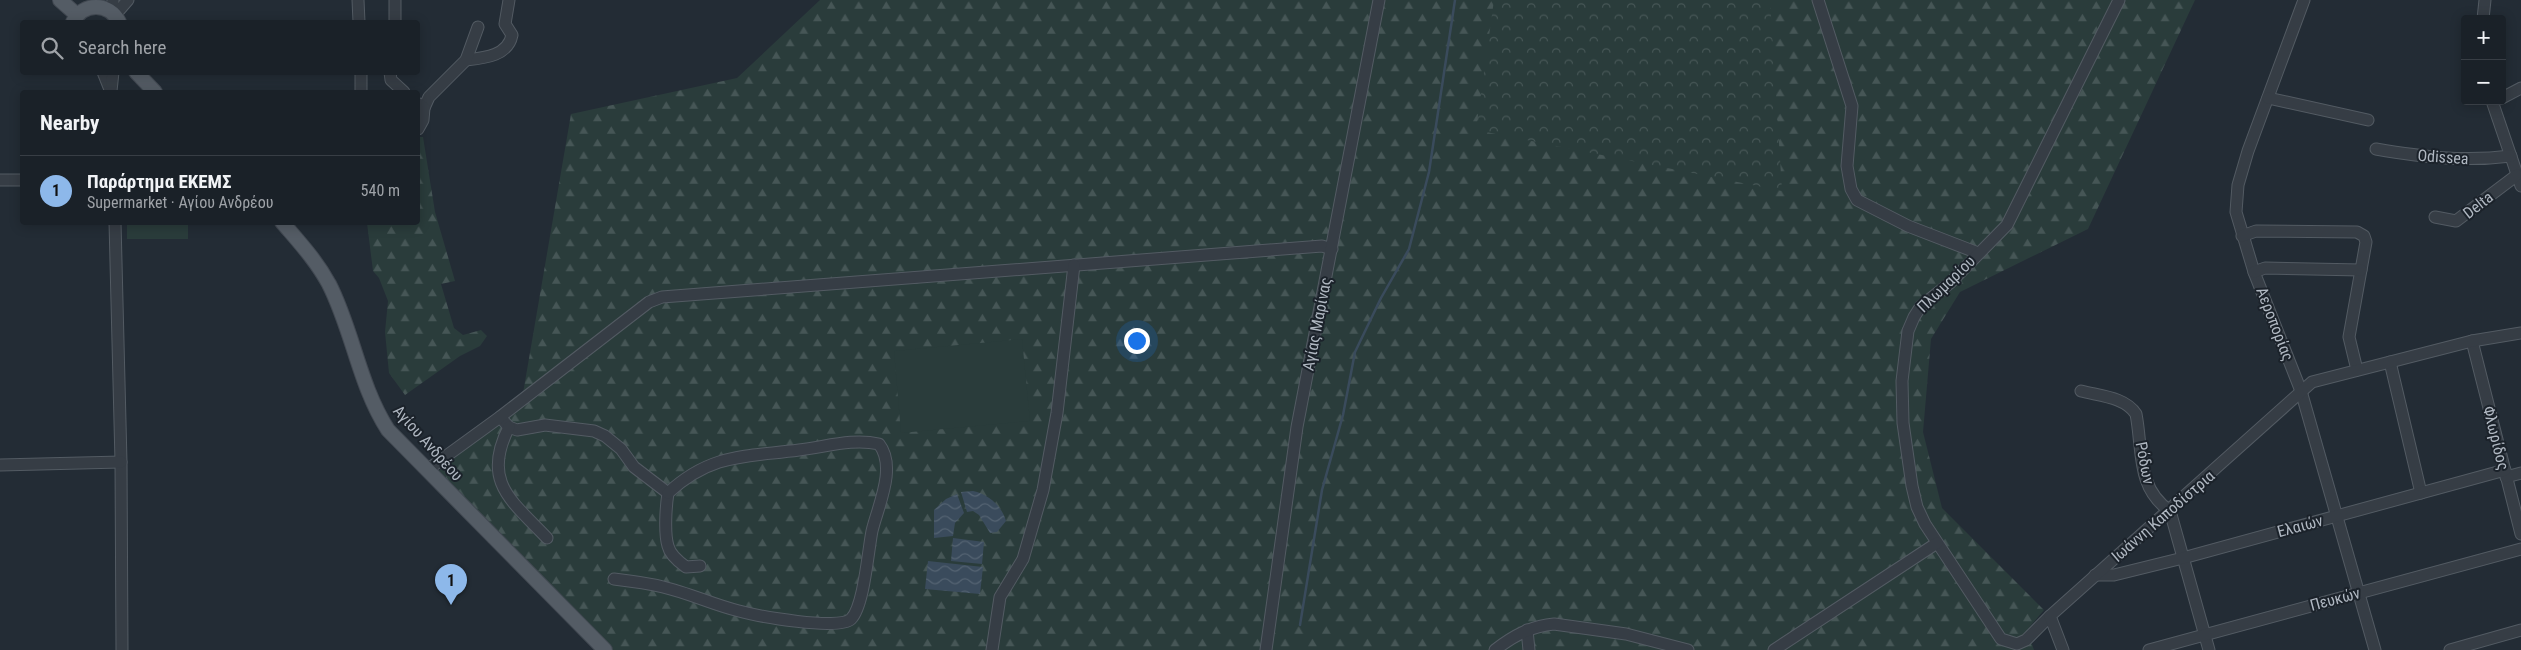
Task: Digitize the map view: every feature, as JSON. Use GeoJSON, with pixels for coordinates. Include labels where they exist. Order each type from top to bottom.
{"type":"FeatureCollection","features":[{"type":"Feature","properties":{"kind":"main road"},"geometry":{"type":"LineString","coordinates":[[60,0],[75,19],[85,9],[96,3],[115,12]]}},
{"type":"Feature","properties":{"kind":"main road"},"geometry":{"type":"LineString","coordinates":[[139,75],[153,90]]}},
{"type":"Feature","properties":{"kind":"main road","name":"Αγίου Ανδρέου"},"geometry":{"type":"LineString","coordinates":[[285,225],[303,244],[328,283],[366,387],[381,420],[388,430],[605,650]]}},
{"type":"Feature","properties":{"kind":"street"},"geometry":{"type":"LineString","coordinates":[[115,12],[128,0]]}},
{"type":"Feature","properties":{"kind":"street"},"geometry":{"type":"LineString","coordinates":[[358,0],[359,20]]}},
{"type":"Feature","properties":{"kind":"street"},"geometry":{"type":"LineString","coordinates":[[394,20],[395,0]]}},
{"type":"Feature","properties":{"kind":"street"},"geometry":{"type":"LineString","coordinates":[[466,60],[491,57],[511,42],[512,35],[505,24],[509,0]]}},
{"type":"Feature","properties":{"kind":"street","name":"Αγίας Μαρίνας"},"geometry":{"type":"LineString","coordinates":[[1266,650],[1297,427],[1378,0]]}},
{"type":"Feature","properties":{"kind":"street"},"geometry":{"type":"LineString","coordinates":[[1818,0],[1852,106],[1847,166],[1851,190],[1857,200],[1908,226],[1978,253]]}},
{"type":"Feature","properties":{"kind":"street","name":"Πλωμαρίου"},"geometry":{"type":"LineString","coordinates":[[2050,616],[2026,640],[2017,644],[2001,639],[1937,543],[1917,507],[1912,486],[1904,423],[1902,381],[1904,359],[1908,331],[1921,306],[1950,283],[2007,225],[2119,0]]}},
{"type":"Feature","properties":{"kind":"street","name":"Αεροπορίας"},"geometry":{"type":"LineString","coordinates":[[2304,0],[2248,151],[2238,185],[2236,212],[2254,272],[2301,391],[2338,515],[2375,650]]}},
{"type":"Feature","properties":{"kind":"street"},"geometry":{"type":"LineString","coordinates":[[2483,15],[2485,0]]}},
{"type":"Feature","properties":{"kind":"street"},"geometry":{"type":"LineString","coordinates":[[420,124],[422,120],[421,106],[466,60],[478,27]]}},
{"type":"Feature","properties":{"kind":"street"},"geometry":{"type":"LineString","coordinates":[[104,75],[110,90]]}},
{"type":"Feature","properties":{"kind":"street"},"geometry":{"type":"LineString","coordinates":[[111,90],[113,75]]}},
{"type":"Feature","properties":{"kind":"street"},"geometry":{"type":"LineString","coordinates":[[360,75],[361,90]]}},
{"type":"Feature","properties":{"kind":"street"},"geometry":{"type":"LineString","coordinates":[[391,75],[392,80],[402,90]]}},
{"type":"Feature","properties":{"kind":"street"},"geometry":{"type":"LineString","coordinates":[[2506,96],[2521,88]]}},
{"type":"Feature","properties":{"kind":"street"},"geometry":{"type":"LineString","coordinates":[[2268,98],[2368,120]]}},
{"type":"Feature","properties":{"kind":"street"},"geometry":{"type":"LineString","coordinates":[[2497,105],[2510,156],[2521,186]]}},
{"type":"Feature","properties":{"kind":"street","name":"Odissea"},"geometry":{"type":"LineString","coordinates":[[2376,149],[2426,158],[2483,160],[2510,156]]}},
{"type":"Feature","properties":{"kind":"street","name":"Delta"},"geometry":{"type":"LineString","coordinates":[[2435,217],[2456,221],[2517,175]]}},
{"type":"Feature","properties":{"kind":"street"},"geometry":{"type":"LineString","coordinates":[[0,180],[20,180]]}},
{"type":"Feature","properties":{"kind":"street"},"geometry":{"type":"LineString","coordinates":[[115,225],[121,462],[122,650]]}},
{"type":"Feature","properties":{"kind":"street"},"geometry":{"type":"LineString","coordinates":[[2242,236],[2256,231],[2357,232],[2364,236],[2366,242],[2349,337],[2357,370]]}},
{"type":"Feature","properties":{"kind":"street"},"geometry":{"type":"LineString","coordinates":[[426,470],[500,417],[649,302],[662,297],[1322,246],[1332,248]]}},
{"type":"Feature","properties":{"kind":"street"},"geometry":{"type":"LineString","coordinates":[[992,650],[1000,597],[1023,559],[1035,523],[1057,413],[1074,265]]}},
{"type":"Feature","properties":{"kind":"street"},"geometry":{"type":"LineString","coordinates":[[2254,272],[2265,268],[2361,270]]}},
{"type":"Feature","properties":{"kind":"street","name":"Ιωάννη Καποδίστρια"},"geometry":{"type":"LineString","coordinates":[[2050,616],[2170,511],[2312,382],[2472,341],[2521,333]]}},
{"type":"Feature","properties":{"kind":"street","name":"Φλωρίδος"},"geometry":{"type":"LineString","coordinates":[[2472,341],[2521,534]]}},
{"type":"Feature","properties":{"kind":"street"},"geometry":{"type":"LineString","coordinates":[[2390,362],[2420,493]]}},
{"type":"Feature","properties":{"kind":"street","name":"Ρόδων"},"geometry":{"type":"LineString","coordinates":[[2081,391],[2122,401],[2131,407],[2136,414],[2146,484],[2152,496],[2170,511]]}},
{"type":"Feature","properties":{"kind":"street"},"geometry":{"type":"LineString","coordinates":[[500,417],[509,427],[527,429],[545,425],[594,431],[606,436],[621,449],[634,467],[668,493]]}},
{"type":"Feature","properties":{"kind":"street"},"geometry":{"type":"LineString","coordinates":[[509,427],[498,456],[497,471],[500,480],[507,495],[547,538]]}},
{"type":"Feature","properties":{"kind":"street"},"geometry":{"type":"LineString","coordinates":[[614,579],[664,587],[740,612],[786,620],[846,623],[852,618],[863,588],[872,531],[885,479],[887,465],[884,450],[879,444],[847,442],[801,450],[748,454],[724,459],[683,479],[668,493],[666,504],[668,547],[675,558],[686,567],[700,566]]}},
{"type":"Feature","properties":{"kind":"street"},"geometry":{"type":"LineString","coordinates":[[0,465],[121,462]]}},
{"type":"Feature","properties":{"kind":"street","name":"Ελαιών"},"geometry":{"type":"LineString","coordinates":[[2095,575],[2114,575],[2420,493],[2506,474],[2521,473]]}},
{"type":"Feature","properties":{"kind":"street"},"geometry":{"type":"LineString","coordinates":[[2170,511],[2209,650]]}},
{"type":"Feature","properties":{"kind":"street"},"geometry":{"type":"LineString","coordinates":[[1774,650],[1937,543]]}},
{"type":"Feature","properties":{"kind":"street","name":"Πευκών"},"geometry":{"type":"LineString","coordinates":[[2149,650],[2521,548]]}},
{"type":"Feature","properties":{"kind":"street"},"geometry":{"type":"LineString","coordinates":[[2050,616],[2063,650]]}},
{"type":"Feature","properties":{"kind":"street"},"geometry":{"type":"LineString","coordinates":[[1496,650],[1514,636],[1527,630],[1542,625],[1569,625],[1688,650]]}},
{"type":"Feature","properties":{"kind":"street"},"geometry":{"type":"LineString","coordinates":[[1527,630],[1528,650]]}},
{"type":"Feature","properties":{"kind":"street"},"geometry":{"type":"LineString","coordinates":[[2450,650],[2521,630]]}},
{"type":"Feature","properties":{"kind":"green space"},"geometry":{"type":"Polygon","coordinates":[[[820,0],[2195,0],[2088,229],[1960,292],[1931,339],[1923,432],[1942,508],[2044,610],[2027,630],[2034,650],[612,650],[437,472],[521,405],[571,114],[737,78],[820,0]]]}},
{"type":"Feature","properties":{"kind":"green space"},"geometry":{"type":"Polygon","coordinates":[[[1494,0],[1770,0],[1782,191],[1476,130],[1494,0]]]}},
{"type":"Feature","properties":{"kind":"green space"},"geometry":{"type":"Polygon","coordinates":[[[420,137],[423,137],[435,212],[455,281],[441,284],[454,328],[463,335],[481,330],[487,336],[480,346],[460,356],[405,395],[389,373],[385,332],[388,301],[379,278],[373,271],[367,225],[420,225],[420,137]]]}},
{"type":"Feature","properties":{"kind":"green space"},"geometry":{"type":"Polygon","coordinates":[[[127,225],[188,225],[188,239],[127,239],[127,225]]]}},
{"type":"Feature","properties":{"kind":"green space"},"geometry":{"type":"Polygon","coordinates":[[[1022,339],[1030,421],[901,433],[894,351],[1022,339]]]}},
{"type":"Feature","properties":{"kind":"water"},"geometry":{"type":"Polygon","coordinates":[[[973,491],[989,498],[1001,510],[1006,521],[997,532],[990,533],[979,515],[973,511],[967,512],[961,492],[973,491]]]}},
{"type":"Feature","properties":{"kind":"water"},"geometry":{"type":"Polygon","coordinates":[[[957,494],[964,513],[955,523],[953,536],[934,538],[934,510],[946,499],[957,494]]]}},
{"type":"Feature","properties":{"kind":"water"},"geometry":{"type":"Polygon","coordinates":[[[953,538],[984,542],[982,564],[951,561],[953,538]]]}},
{"type":"Feature","properties":{"kind":"water"},"geometry":{"type":"Polygon","coordinates":[[[928,561],[983,567],[980,594],[925,589],[928,561]]]}},
{"type":"Feature","properties":{"kind":"waterway"},"geometry":{"type":"LineString","coordinates":[[1300,625],[1322,490],[1343,415],[1355,352],[1381,298],[1409,249],[1429,172],[1455,0]]}},
{"type":"Feature","properties":{"kind":"place","name":"Παράρτημα ΕΚΕΜΣ"},"geometry":{"type":"Point","coordinates":[451,605]}}]}
